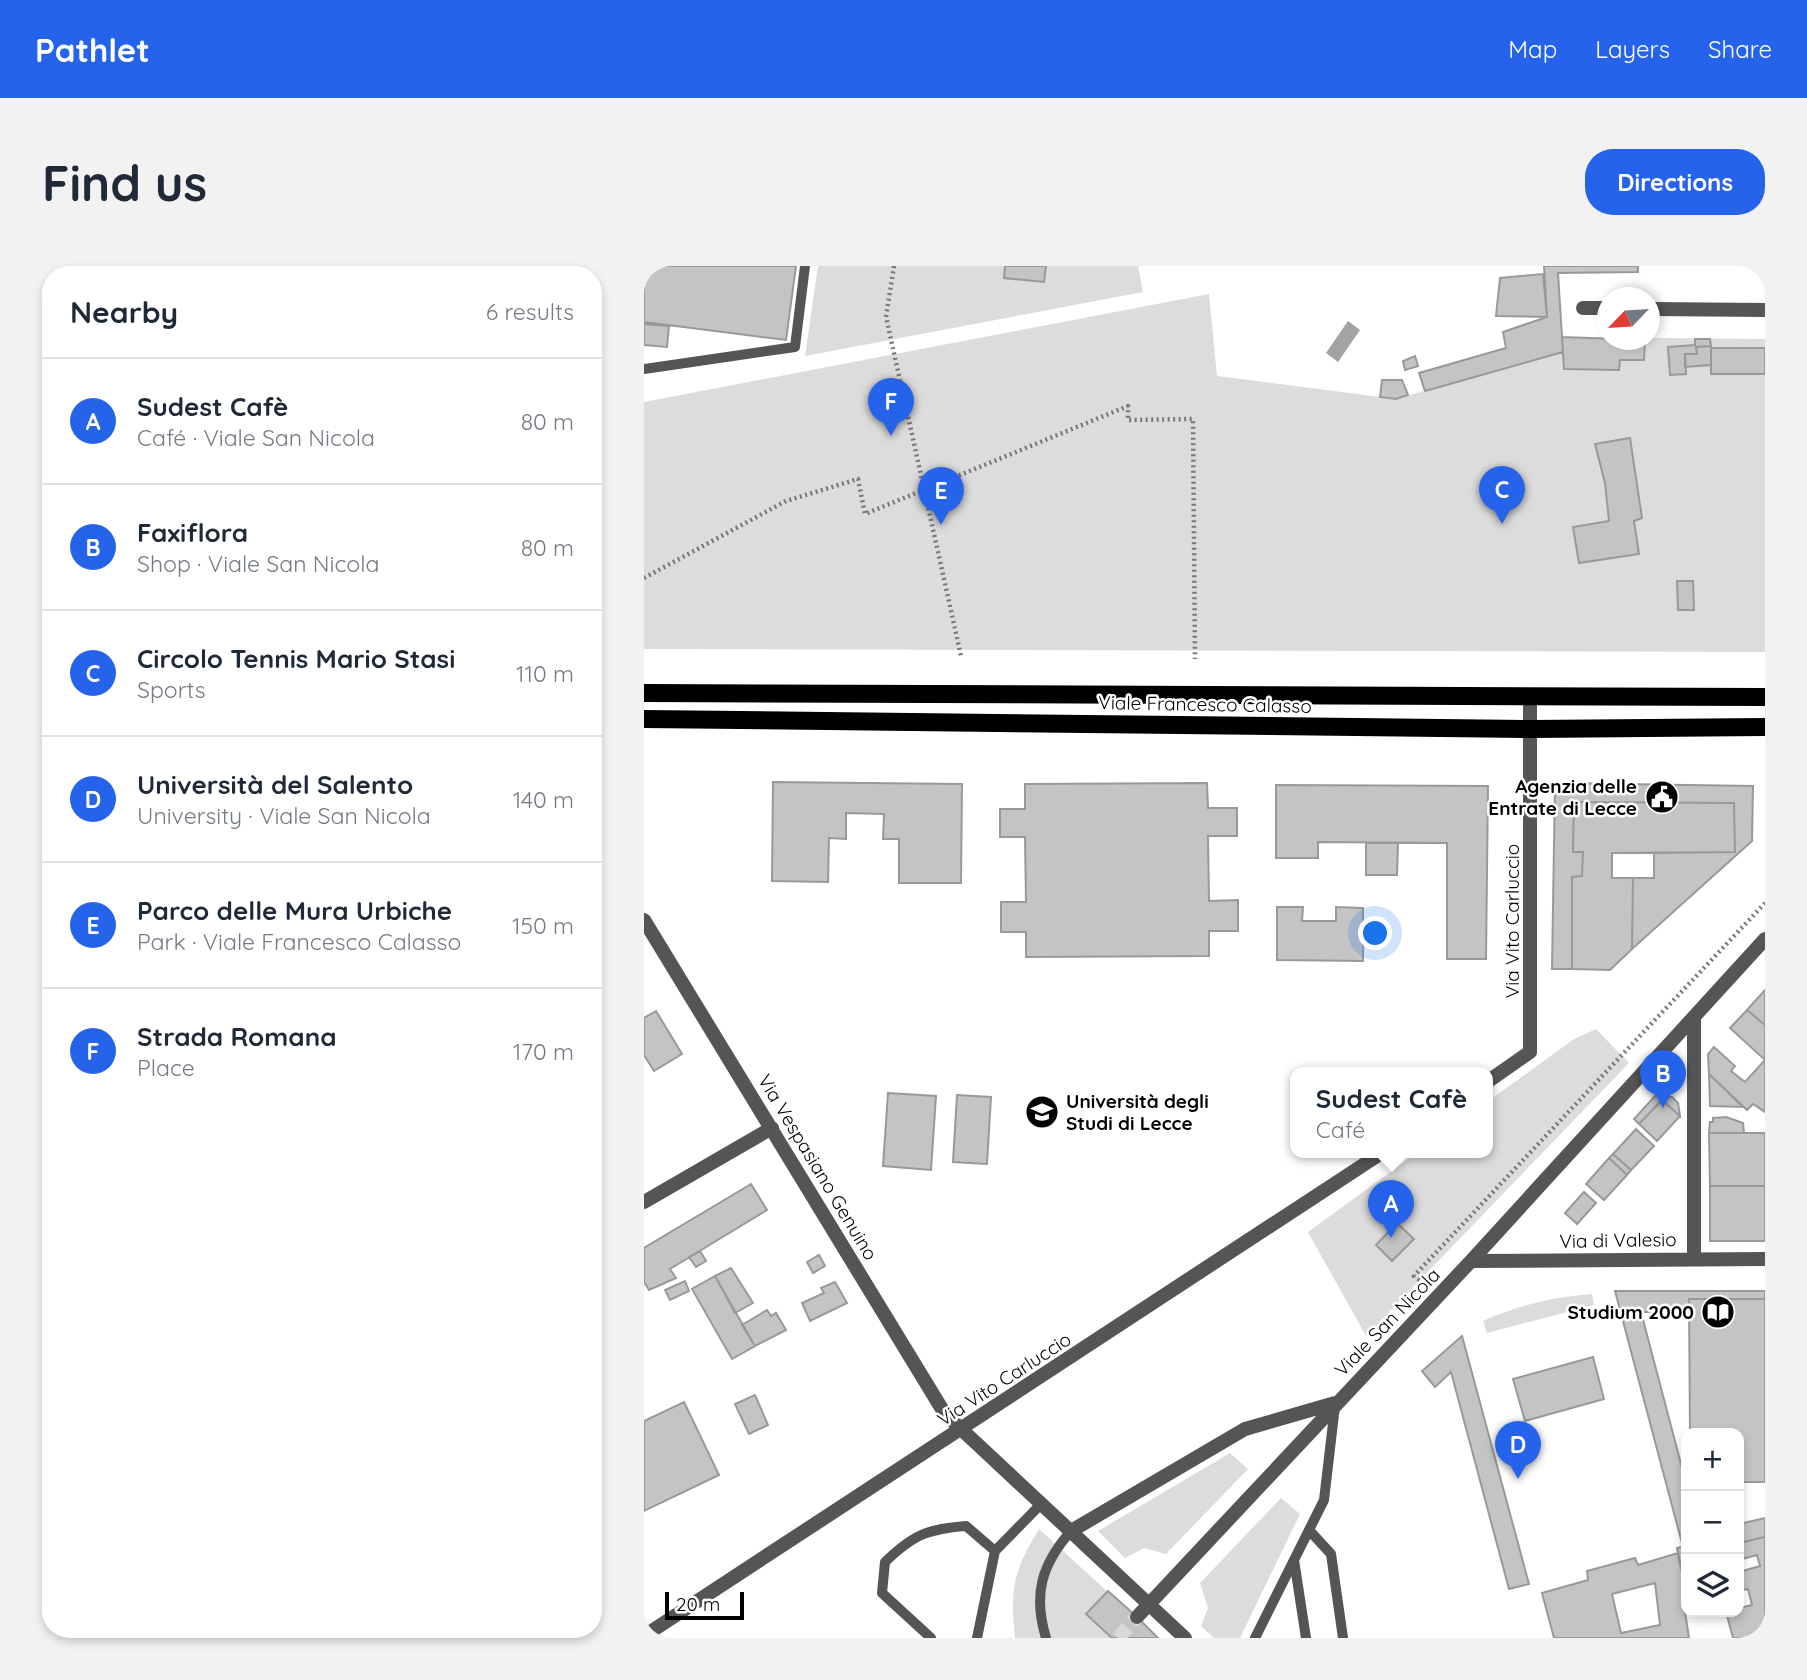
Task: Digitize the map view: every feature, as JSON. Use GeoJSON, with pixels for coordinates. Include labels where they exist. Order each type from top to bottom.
{"type":"FeatureCollection","features":[{"type":"Feature","properties":{"kind":"main road","name":"Viale Francesco Calasso"},"geometry":{"type":"LineString","coordinates":[[644,693],[1765,697]]}},
{"type":"Feature","properties":{"kind":"main road","name":"Viale Francesco Calasso"},"geometry":{"type":"LineString","coordinates":[[644,719],[1531,729],[1765,727]]}},
{"type":"Feature","properties":{"kind":"street"},"geometry":{"type":"LineString","coordinates":[[1583,308],[1597,308]]}},
{"type":"Feature","properties":{"kind":"street"},"geometry":{"type":"LineString","coordinates":[[1660,309],[1765,310]]}},
{"type":"Feature","properties":{"kind":"street","name":"Via Vito Carluccio"},"geometry":{"type":"LineString","coordinates":[[1493,1078],[1530,1052],[1530,695]]}},
{"type":"Feature","properties":{"kind":"street","name":"Via Vespasiano Genuino"},"geometry":{"type":"LineString","coordinates":[[644,920],[945,1414],[963,1429]]}},
{"type":"Feature","properties":{"kind":"street","name":"Viale San Nicola"},"geometry":{"type":"LineString","coordinates":[[1071,1531],[1245,1429],[1336,1403],[1471,1261],[1765,939]]}},
{"type":"Feature","properties":{"kind":"street"},"geometry":{"type":"LineString","coordinates":[[1694,1017],[1694,1258]]}},
{"type":"Feature","properties":{"kind":"street"},"geometry":{"type":"LineString","coordinates":[[644,1202],[772,1128]]}},
{"type":"Feature","properties":{"kind":"street","name":"Via Vito Carluccio"},"geometry":{"type":"LineString","coordinates":[[644,1636],[1374,1158]]}},
{"type":"Feature","properties":{"kind":"street","name":"Via di Valesio"},"geometry":{"type":"LineString","coordinates":[[1471,1261],[1765,1259]]}},
{"type":"Feature","properties":{"kind":"street"},"geometry":{"type":"LineString","coordinates":[[1137,1618],[1336,1403]]}},
{"type":"Feature","properties":{"kind":"street"},"geometry":{"type":"LineString","coordinates":[[963,1429],[1185,1638]]}},
{"type":"Feature","properties":{"kind":"lane"},"geometry":{"type":"LineString","coordinates":[[644,369],[795,348],[805,266]]}},
{"type":"Feature","properties":{"kind":"lane"},"geometry":{"type":"LineString","coordinates":[[1255,1638],[1324,1500],[1336,1403]]}},
{"type":"Feature","properties":{"kind":"lane"},"geometry":{"type":"LineString","coordinates":[[977,1638],[995,1551],[1041,1504]]}},
{"type":"Feature","properties":{"kind":"lane"},"geometry":{"type":"LineString","coordinates":[[931,1638],[882,1593],[885,1562],[908,1540],[935,1528],[966,1526],[995,1551]]}},
{"type":"Feature","properties":{"kind":"lane"},"geometry":{"type":"LineString","coordinates":[[1309,1530],[1331,1555],[1343,1638]]}},
{"type":"Feature","properties":{"kind":"lane"},"geometry":{"type":"LineString","coordinates":[[1046,1638],[1039,1589],[1058,1546],[1071,1531]]}},
{"type":"Feature","properties":{"kind":"lane"},"geometry":{"type":"LineString","coordinates":[[1294,1560],[1306,1638]]}},
{"type":"Feature","properties":{"kind":"path"},"geometry":{"type":"LineString","coordinates":[[894,266],[886,317],[961,656]]}},
{"type":"Feature","properties":{"kind":"path"},"geometry":{"type":"LineString","coordinates":[[644,578],[786,501],[858,479],[865,514],[1128,406],[1128,420],[1193,419],[1195,659]]}},
{"type":"Feature","properties":{"kind":"path"},"geometry":{"type":"LineString","coordinates":[[1441,1293],[1414,1276],[1765,903]]}},
{"type":"Feature","properties":{"kind":"shaded area"},"geometry":{"type":"Polygon","coordinates":[[[818,266],[1005,266],[1004,278],[1044,282],[1046,266],[1138,266],[1143,292],[805,356],[818,266]]]}},
{"type":"Feature","properties":{"kind":"shaded area"},"geometry":{"type":"Polygon","coordinates":[[[1209,294],[1217,376],[1396,399],[1562,352],[1562,337],[1597,337],[1597,350],[1660,350],[1660,338],[1765,339],[1765,652],[644,649],[644,402],[1209,294]]]}},
{"type":"Feature","properties":{"kind":"shaded area"},"geometry":{"type":"Polygon","coordinates":[[[1348,321],[1360,330],[1338,362],[1326,353],[1348,321]]]}},
{"type":"Feature","properties":{"kind":"shaded area"},"geometry":{"type":"Polygon","coordinates":[[[1596,1029],[1629,1063],[1366,1336],[1308,1232],[1410,1158],[1493,1158],[1493,1098],[1574,1039],[1596,1029]]]}},
{"type":"Feature","properties":{"kind":"shaded area"},"geometry":{"type":"Polygon","coordinates":[[[1592,1294],[1594,1305],[1487,1333],[1483,1321],[1536,1303],[1592,1294]]]}},
{"type":"Feature","properties":{"kind":"shaded area"},"geometry":{"type":"Polygon","coordinates":[[[1230,1453],[1248,1469],[1166,1554],[1144,1548],[1125,1558],[1098,1531],[1230,1453]]]}},
{"type":"Feature","properties":{"kind":"shaded area"},"geometry":{"type":"Polygon","coordinates":[[[1281,1498],[1300,1514],[1240,1638],[1214,1638],[1201,1626],[1208,1608],[1200,1583],[1281,1498]]]}},
{"type":"Feature","properties":{"kind":"shaded area"},"geometry":{"type":"Polygon","coordinates":[[[1039,1529],[1158,1638],[1015,1638],[1015,1581],[1039,1529]]]}},
{"type":"Feature","properties":{"kind":"building"},"geometry":{"type":"Polygon","coordinates":[[[644,266],[796,266],[786,340],[644,322],[644,266]]]}},
{"type":"Feature","properties":{"kind":"building"},"geometry":{"type":"Polygon","coordinates":[[[1005,266],[1046,266],[1044,282],[1004,278],[1005,266]]]}},
{"type":"Feature","properties":{"kind":"building"},"geometry":{"type":"Polygon","coordinates":[[[1544,266],[1638,266],[1638,272],[1558,273],[1563,352],[1425,391],[1419,373],[1506,348],[1503,332],[1547,317],[1544,266]]]}},
{"type":"Feature","properties":{"kind":"building"},"geometry":{"type":"Polygon","coordinates":[[[1543,274],[1547,317],[1496,316],[1500,278],[1543,274]]]}},
{"type":"Feature","properties":{"kind":"building"},"geometry":{"type":"Polygon","coordinates":[[[644,324],[669,326],[667,347],[644,345],[644,324]]]}},
{"type":"Feature","properties":{"kind":"building"},"geometry":{"type":"Polygon","coordinates":[[[1562,337],[1597,338],[1597,350],[1644,350],[1644,360],[1620,360],[1619,370],[1564,369],[1562,337]]]}},
{"type":"Feature","properties":{"kind":"building"},"geometry":{"type":"Polygon","coordinates":[[[1695,339],[1710,339],[1711,346],[1696,347],[1697,354],[1685,354],[1686,374],[1670,375],[1668,347],[1695,345],[1695,339]]]}},
{"type":"Feature","properties":{"kind":"building"},"geometry":{"type":"Polygon","coordinates":[[[1711,346],[1711,365],[1685,367],[1685,354],[1697,354],[1696,347],[1711,346]]]}},
{"type":"Feature","properties":{"kind":"building"},"geometry":{"type":"Polygon","coordinates":[[[1711,348],[1765,348],[1765,374],[1711,374],[1711,348]]]}},
{"type":"Feature","properties":{"kind":"building"},"geometry":{"type":"Polygon","coordinates":[[[1415,356],[1418,366],[1405,370],[1403,361],[1415,356]]]}},
{"type":"Feature","properties":{"kind":"building"},"geometry":{"type":"Polygon","coordinates":[[[1382,380],[1402,380],[1408,395],[1396,399],[1380,397],[1382,380]]]}},
{"type":"Feature","properties":{"kind":"building"},"geometry":{"type":"Polygon","coordinates":[[[1630,438],[1642,518],[1634,521],[1639,554],[1579,563],[1573,527],[1609,521],[1605,483],[1595,444],[1630,438]]]}},
{"type":"Feature","properties":{"kind":"building"},"geometry":{"type":"Polygon","coordinates":[[[1677,581],[1693,581],[1694,610],[1678,610],[1677,581]]]}},
{"type":"Feature","properties":{"kind":"building"},"geometry":{"type":"Polygon","coordinates":[[[773,782],[962,784],[961,883],[899,883],[899,839],[883,839],[884,814],[846,813],[846,839],[829,838],[828,882],[772,881],[773,782]]]}},
{"type":"Feature","properties":{"kind":"building"},"geometry":{"type":"Polygon","coordinates":[[[1207,783],[1208,808],[1237,808],[1237,836],[1208,836],[1209,901],[1238,900],[1238,931],[1209,931],[1209,956],[1026,957],[1026,932],[1001,932],[1001,902],[1026,902],[1025,837],[1000,837],[1000,809],[1025,809],[1025,784],[1207,783]]]}},
{"type":"Feature","properties":{"kind":"building"},"geometry":{"type":"Polygon","coordinates":[[[1555,783],[1753,786],[1752,841],[1632,949],[1633,878],[1654,878],[1654,853],[1735,852],[1734,803],[1574,802],[1573,852],[1583,852],[1582,876],[1572,877],[1572,969],[1552,969],[1555,783]]]}},
{"type":"Feature","properties":{"kind":"building"},"geometry":{"type":"Polygon","coordinates":[[[1276,785],[1488,786],[1486,959],[1447,959],[1447,843],[1318,842],[1318,858],[1276,858],[1276,785]]]}},
{"type":"Feature","properties":{"kind":"building"},"geometry":{"type":"Polygon","coordinates":[[[1574,802],[1734,803],[1735,852],[1612,853],[1612,878],[1633,878],[1632,949],[1610,970],[1572,969],[1572,877],[1582,876],[1583,852],[1573,852],[1574,802]]]}},
{"type":"Feature","properties":{"kind":"building"},"geometry":{"type":"Polygon","coordinates":[[[1366,843],[1398,843],[1397,875],[1366,875],[1366,843]]]}},
{"type":"Feature","properties":{"kind":"building"},"geometry":{"type":"Polygon","coordinates":[[[1277,907],[1303,907],[1302,921],[1336,921],[1336,907],[1363,908],[1363,961],[1277,960],[1277,907]]]}},
{"type":"Feature","properties":{"kind":"building"},"geometry":{"type":"Polygon","coordinates":[[[1765,990],[1765,1025],[1747,1010],[1765,990]]]}},
{"type":"Feature","properties":{"kind":"building"},"geometry":{"type":"Polygon","coordinates":[[[1747,1010],[1765,1025],[1765,1060],[1730,1028],[1747,1010]]]}},
{"type":"Feature","properties":{"kind":"building"},"geometry":{"type":"Polygon","coordinates":[[[656,1011],[682,1054],[654,1071],[644,1055],[644,1018],[656,1011]]]}},
{"type":"Feature","properties":{"kind":"building"},"geometry":{"type":"Polygon","coordinates":[[[1714,1047],[1735,1066],[1731,1071],[1745,1082],[1765,1060],[1765,1112],[1753,1104],[1747,1110],[1709,1074],[1708,1054],[1714,1047]]]}},
{"type":"Feature","properties":{"kind":"building"},"geometry":{"type":"Polygon","coordinates":[[[1709,1074],[1743,1107],[1710,1106],[1709,1074]]]}},
{"type":"Feature","properties":{"kind":"building"},"geometry":{"type":"Polygon","coordinates":[[[888,1093],[936,1096],[931,1170],[883,1166],[888,1093]]]}},
{"type":"Feature","properties":{"kind":"building"},"geometry":{"type":"Polygon","coordinates":[[[957,1095],[991,1097],[987,1164],[953,1162],[957,1095]]]}},
{"type":"Feature","properties":{"kind":"building"},"geometry":{"type":"Polygon","coordinates":[[[1655,1096],[1672,1097],[1678,1103],[1680,1116],[1662,1100],[1639,1124],[1634,1119],[1655,1096]]]}},
{"type":"Feature","properties":{"kind":"building"},"geometry":{"type":"Polygon","coordinates":[[[1662,1100],[1680,1116],[1657,1141],[1639,1124],[1662,1100]]]}},
{"type":"Feature","properties":{"kind":"building"},"geometry":{"type":"Polygon","coordinates":[[[1726,1117],[1743,1123],[1744,1133],[1709,1133],[1713,1118],[1726,1117]]]}},
{"type":"Feature","properties":{"kind":"building"},"geometry":{"type":"Polygon","coordinates":[[[1636,1129],[1654,1146],[1631,1170],[1613,1154],[1636,1129]]]}},
{"type":"Feature","properties":{"kind":"building"},"geometry":{"type":"Polygon","coordinates":[[[1709,1133],[1765,1133],[1765,1186],[1710,1186],[1709,1133]]]}},
{"type":"Feature","properties":{"kind":"building"},"geometry":{"type":"Polygon","coordinates":[[[1613,1154],[1631,1170],[1627,1175],[1609,1158],[1613,1154]]]}},
{"type":"Feature","properties":{"kind":"building"},"geometry":{"type":"Polygon","coordinates":[[[1609,1158],[1627,1175],[1604,1200],[1586,1184],[1609,1158]]]}},
{"type":"Feature","properties":{"kind":"building"},"geometry":{"type":"Polygon","coordinates":[[[751,1184],[767,1210],[670,1269],[676,1278],[649,1290],[644,1282],[644,1248],[751,1184]]]}},
{"type":"Feature","properties":{"kind":"building"},"geometry":{"type":"Polygon","coordinates":[[[1710,1186],[1765,1186],[1765,1241],[1710,1241],[1710,1186]]]}},
{"type":"Feature","properties":{"kind":"building"},"geometry":{"type":"Polygon","coordinates":[[[1584,1192],[1596,1203],[1577,1224],[1565,1213],[1584,1192]]]}},
{"type":"Feature","properties":{"kind":"building"},"geometry":{"type":"Polygon","coordinates":[[[1397,1223],[1414,1239],[1392,1261],[1376,1245],[1397,1223]]]}},
{"type":"Feature","properties":{"kind":"building"},"geometry":{"type":"Polygon","coordinates":[[[700,1251],[706,1261],[696,1267],[689,1257],[700,1251]]]}},
{"type":"Feature","properties":{"kind":"building"},"geometry":{"type":"Polygon","coordinates":[[[819,1255],[825,1266],[813,1273],[807,1262],[819,1255]]]}},
{"type":"Feature","properties":{"kind":"building"},"geometry":{"type":"Polygon","coordinates":[[[731,1268],[753,1303],[735,1313],[715,1276],[731,1268]]]}},
{"type":"Feature","properties":{"kind":"building"},"geometry":{"type":"Polygon","coordinates":[[[715,1276],[755,1346],[732,1359],[692,1289],[715,1276]]]}},
{"type":"Feature","properties":{"kind":"building"},"geometry":{"type":"Polygon","coordinates":[[[685,1281],[689,1291],[670,1300],[665,1290],[685,1281]]]}},
{"type":"Feature","properties":{"kind":"building"},"geometry":{"type":"Polygon","coordinates":[[[835,1282],[847,1303],[810,1321],[802,1303],[824,1293],[821,1288],[835,1282]]]}},
{"type":"Feature","properties":{"kind":"building"},"geometry":{"type":"Polygon","coordinates":[[[1615,1291],[1765,1291],[1765,1299],[1689,1299],[1689,1312],[1641,1312],[1681,1464],[1681,1539],[1615,1291]]]}},
{"type":"Feature","properties":{"kind":"building"},"geometry":{"type":"Polygon","coordinates":[[[1689,1299],[1765,1299],[1765,1482],[1744,1482],[1744,1428],[1690,1428],[1689,1299]]]}},
{"type":"Feature","properties":{"kind":"building"},"geometry":{"type":"Polygon","coordinates":[[[767,1310],[771,1316],[776,1313],[786,1330],[755,1346],[742,1325],[767,1310]]]}},
{"type":"Feature","properties":{"kind":"building"},"geometry":{"type":"Polygon","coordinates":[[[1462,1336],[1529,1584],[1509,1589],[1451,1372],[1435,1387],[1422,1371],[1462,1336]]]}},
{"type":"Feature","properties":{"kind":"building"},"geometry":{"type":"Polygon","coordinates":[[[1593,1357],[1604,1399],[1525,1421],[1513,1379],[1593,1357]]]}},
{"type":"Feature","properties":{"kind":"building"},"geometry":{"type":"Polygon","coordinates":[[[755,1395],[768,1425],[749,1434],[735,1404],[755,1395]]]}},
{"type":"Feature","properties":{"kind":"building"},"geometry":{"type":"Polygon","coordinates":[[[684,1402],[719,1475],[644,1511],[644,1421],[684,1402]]]}},
{"type":"Feature","properties":{"kind":"building"},"geometry":{"type":"Polygon","coordinates":[[[1765,1518],[1765,1537],[1744,1542],[1744,1523],[1765,1518]]]}},
{"type":"Feature","properties":{"kind":"building"},"geometry":{"type":"Polygon","coordinates":[[[1765,1537],[1765,1638],[1733,1638],[1727,1617],[1744,1617],[1744,1607],[1752,1605],[1748,1589],[1744,1590],[1744,1571],[1760,1566],[1757,1555],[1744,1559],[1744,1542],[1765,1537]]]}},
{"type":"Feature","properties":{"kind":"building"},"geometry":{"type":"Polygon","coordinates":[[[1681,1547],[1680,1565],[1677,1548],[1681,1547]]]}},
{"type":"Feature","properties":{"kind":"building"},"geometry":{"type":"Polygon","coordinates":[[[1678,1553],[1681,1567],[1681,1617],[1686,1617],[1689,1638],[1554,1638],[1542,1593],[1588,1580],[1587,1571],[1635,1558],[1638,1565],[1678,1553]],[[1655,1583],[1612,1594],[1621,1633],[1660,1625],[1655,1583]]]}},
{"type":"Feature","properties":{"kind":"building"},"geometry":{"type":"Polygon","coordinates":[[[1108,1591],[1158,1638],[1112,1638],[1086,1614],[1108,1591]]]}},
{"type":"Feature","properties":{"kind":"tunnel"},"geometry":{"type":"LineString","coordinates":[[1118,1638],[1137,1617]]}},
{"type":"Feature","properties":{"kind":"place","name":"Strada Romana"},"geometry":{"type":"Point","coordinates":[891,436]}},
{"type":"Feature","properties":{"kind":"place","name":"Circolo Tennis Mario Stasi"},"geometry":{"type":"Point","coordinates":[1502,524]}},
{"type":"Feature","properties":{"kind":"place","name":"Parco delle Mura Urbiche"},"geometry":{"type":"Point","coordinates":[941,525]}},
{"type":"Feature","properties":{"kind":"place","name":"Agenzia delle Entrate di Lecce"},"geometry":{"type":"Point","coordinates":[1662,797]}},
{"type":"Feature","properties":{"kind":"place","name":"Faxiflora"},"geometry":{"type":"Point","coordinates":[1663,1108]}},
{"type":"Feature","properties":{"kind":"place","name":"Università degli Studi di Lecce"},"geometry":{"type":"Point","coordinates":[1042,1112]}},
{"type":"Feature","properties":{"kind":"place","name":"Sudest Cafè"},"geometry":{"type":"Point","coordinates":[1391,1238]}},
{"type":"Feature","properties":{"kind":"place","name":"Studium 2000"},"geometry":{"type":"Point","coordinates":[1718,1312]}},
{"type":"Feature","properties":{"kind":"place","name":"Università del Salento"},"geometry":{"type":"Point","coordinates":[1518,1479]}}]}
